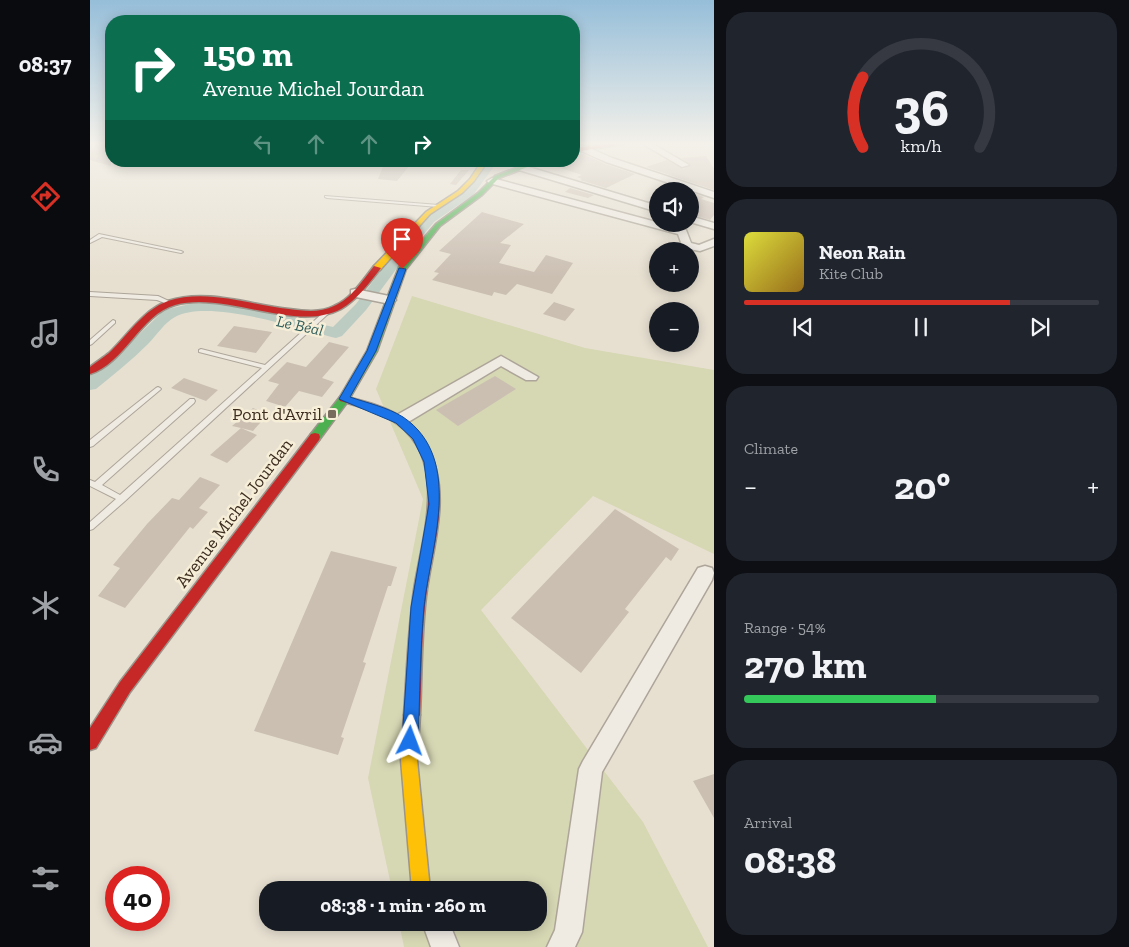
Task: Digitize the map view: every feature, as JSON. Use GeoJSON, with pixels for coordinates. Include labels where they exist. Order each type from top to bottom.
{"type":"FeatureCollection","features":[{"type":"Feature","properties":{"kind":"street"},"geometry":{"type":"LineString","coordinates":[[90,371],[110,357],[152,317],[170,303],[196,297],[296,312],[326,313],[336,309],[358,293],[428,212],[462,188]]}},
{"type":"Feature","properties":{"kind":"street","name":"Avenue Michel Jourdan"},"geometry":{"type":"LineString","coordinates":[[90,742],[126,686],[344,399],[372,351],[402,269],[438,225],[485,188]]}},
{"type":"Feature","properties":{"kind":"street"},"geometry":{"type":"LineString","coordinates":[[519,188],[682,232],[687,246],[694,248],[714,242]]}},
{"type":"Feature","properties":{"kind":"street"},"geometry":{"type":"LineString","coordinates":[[589,188],[649,206]]}},
{"type":"Feature","properties":{"kind":"street"},"geometry":{"type":"LineString","coordinates":[[694,188],[714,195]]}},
{"type":"Feature","properties":{"kind":"street"},"geometry":{"type":"LineString","coordinates":[[699,222],[714,226]]}},
{"type":"Feature","properties":{"kind":"street"},"geometry":{"type":"LineString","coordinates":[[358,293],[390,300]]}},
{"type":"Feature","properties":{"kind":"street"},"geometry":{"type":"LineString","coordinates":[[400,420],[501,360],[531,376]]}},
{"type":"Feature","properties":{"kind":"street"},"geometry":{"type":"LineString","coordinates":[[344,399],[384,412],[400,420],[417,437],[430,462],[435,504],[418,607],[409,760],[420,881]]}},
{"type":"Feature","properties":{"kind":"street"},"geometry":{"type":"LineString","coordinates":[[561,947],[568,932],[591,769],[705,574]]}},
{"type":"Feature","properties":{"kind":"street"},"geometry":{"type":"LineString","coordinates":[[439,931],[445,947]]}},
{"type":"Feature","properties":{"kind":"lane"},"geometry":{"type":"LineString","coordinates":[[327,197],[439,206]]}},
{"type":"Feature","properties":{"kind":"lane"},"geometry":{"type":"LineString","coordinates":[[90,242],[100,235],[181,252]]}},
{"type":"Feature","properties":{"kind":"lane"},"geometry":{"type":"LineString","coordinates":[[90,294],[158,298],[170,303]]}},
{"type":"Feature","properties":{"kind":"lane"},"geometry":{"type":"LineString","coordinates":[[90,527],[326,313]]}},
{"type":"Feature","properties":{"kind":"lane"},"geometry":{"type":"LineString","coordinates":[[90,344],[113,322]]}},
{"type":"Feature","properties":{"kind":"lane"},"geometry":{"type":"LineString","coordinates":[[201,351],[266,367]]}},
{"type":"Feature","properties":{"kind":"lane"},"geometry":{"type":"LineString","coordinates":[[90,444],[158,389]]}},
{"type":"Feature","properties":{"kind":"lane"},"geometry":{"type":"LineString","coordinates":[[122,499],[93,485],[192,400]]}},
{"type":"Feature","properties":{"kind":"green space"},"geometry":{"type":"Polygon","coordinates":[[[412,296],[585,348],[714,370],[714,554],[593,496],[481,610],[643,822],[708,947],[404,947],[401,931],[547,931],[547,881],[390,881],[368,778],[423,499],[376,389],[412,296]]]}},
{"type":"Feature","properties":{"kind":"building"},"geometry":{"type":"Polygon","coordinates":[[[571,188],[594,195],[588,198],[565,192],[571,188]]]}},
{"type":"Feature","properties":{"kind":"building"},"geometry":{"type":"Polygon","coordinates":[[[699,195],[704,197],[701,199],[714,203],[714,215],[710,220],[699,217],[699,195]]]}},
{"type":"Feature","properties":{"kind":"building"},"geometry":{"type":"Polygon","coordinates":[[[482,212],[524,224],[500,243],[511,245],[499,263],[534,272],[546,255],[573,263],[552,294],[517,284],[506,295],[494,292],[492,296],[432,280],[439,273],[434,272],[451,254],[439,251],[482,212]]]}},
{"type":"Feature","properties":{"kind":"building"},"geometry":{"type":"Polygon","coordinates":[[[554,302],[575,309],[565,321],[543,314],[554,302]]]}},
{"type":"Feature","properties":{"kind":"building"},"geometry":{"type":"Polygon","coordinates":[[[234,326],[272,332],[256,353],[217,346],[234,326]]]}},
{"type":"Feature","properties":{"kind":"building"},"geometry":{"type":"Polygon","coordinates":[[[329,342],[349,347],[322,378],[334,382],[322,397],[299,391],[285,407],[266,401],[279,384],[268,381],[287,362],[306,367],[329,342]]]}},
{"type":"Feature","properties":{"kind":"building"},"geometry":{"type":"Polygon","coordinates":[[[495,376],[516,389],[458,426],[436,410],[495,376]]]}},
{"type":"Feature","properties":{"kind":"building"},"geometry":{"type":"Polygon","coordinates":[[[184,378],[218,390],[206,401],[171,388],[184,378]]]}},
{"type":"Feature","properties":{"kind":"building"},"geometry":{"type":"Polygon","coordinates":[[[253,408],[268,414],[253,431],[232,426],[253,408]]]}},
{"type":"Feature","properties":{"kind":"building"},"geometry":{"type":"Polygon","coordinates":[[[241,428],[257,435],[227,463],[210,455],[241,428]]]}},
{"type":"Feature","properties":{"kind":"building"},"geometry":{"type":"Polygon","coordinates":[[[200,477],[220,485],[199,508],[208,512],[193,529],[190,527],[125,608],[98,596],[120,568],[113,565],[147,524],[172,498],[179,500],[200,477]]]}},
{"type":"Feature","properties":{"kind":"building"},"geometry":{"type":"Polygon","coordinates":[[[615,509],[679,549],[671,561],[666,557],[625,609],[629,612],[581,673],[511,618],[615,509]]]}},
{"type":"Feature","properties":{"kind":"building"},"geometry":{"type":"Polygon","coordinates":[[[331,551],[397,567],[391,586],[388,586],[363,662],[366,663],[341,737],[344,738],[338,755],[254,731],[331,551]]]}},
{"type":"Feature","properties":{"kind":"building"},"geometry":{"type":"Polygon","coordinates":[[[714,774],[714,818],[693,781],[714,774]]]}},
{"type":"Feature","properties":{"kind":"waterway","name":"Le Béal"},"geometry":{"type":"LineString","coordinates":[[90,385],[134,348],[166,316],[173,312],[190,308],[232,309],[336,333],[361,307],[404,249],[430,219],[469,193],[473,188]]}},
{"type":"Feature","properties":{"kind":"traffic: fast"},"geometry":{"type":"LineString","coordinates":[[315,437],[344,399],[372,351],[402,269],[438,225],[486,188]]}},
{"type":"Feature","properties":{"kind":"traffic: slow"},"geometry":{"type":"LineString","coordinates":[[377,268],[428,213],[464,188]]}},
{"type":"Feature","properties":{"kind":"traffic: slow"},"geometry":{"type":"LineString","coordinates":[[412,715],[409,760],[420,881]]}},
{"type":"Feature","properties":{"kind":"traffic: jam"},"geometry":{"type":"LineString","coordinates":[[90,371],[112,355],[156,312],[171,303],[190,299],[211,299],[281,311],[322,313],[337,308],[348,300],[377,268]]}},
{"type":"Feature","properties":{"kind":"traffic: jam"},"geometry":{"type":"LineString","coordinates":[[344,399],[384,412],[410,429],[428,456],[433,477],[433,521],[418,608],[412,715]]}},
{"type":"Feature","properties":{"kind":"traffic: jam"},"geometry":{"type":"LineString","coordinates":[[90,742],[125,687],[315,437]]}},
{"type":"Feature","properties":{"kind":"place","name":"Pont d'Avril"},"geometry":{"type":"Point","coordinates":[332,414]}},
{"type":"Feature","properties":{"kind":"route"},"geometry":{"type":"LineString","coordinates":[[402,269],[372,351],[344,399],[384,412],[400,420],[417,437],[430,462],[435,504],[418,607],[410,741]]}}]}
